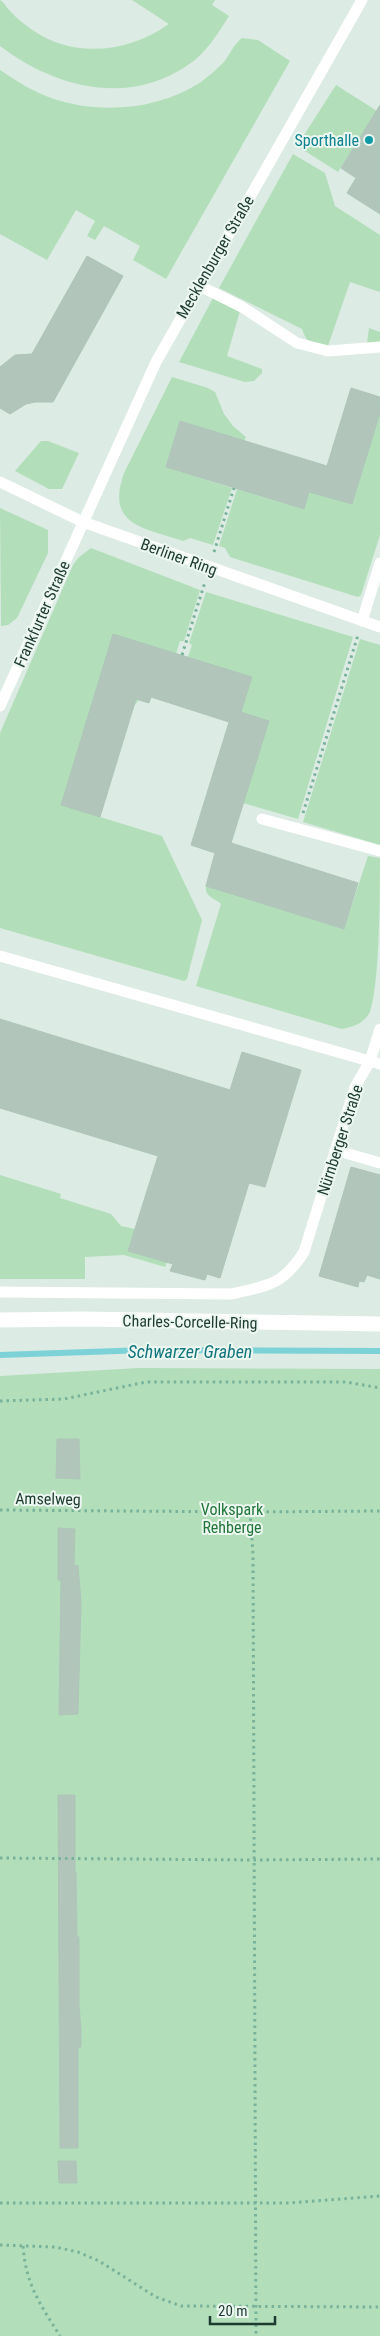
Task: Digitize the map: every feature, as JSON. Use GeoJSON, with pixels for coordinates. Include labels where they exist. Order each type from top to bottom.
{"type":"FeatureCollection","features":[{"type":"Feature","properties":{"kind":"street","name":"Charles-Corcelle-Ring"},"geometry":{"type":"LineString","coordinates":[[0,1320],[82,1319],[380,1324]]}},
{"type":"Feature","properties":{"kind":"lane","name":"Mecklenburger Straße"},"geometry":{"type":"LineString","coordinates":[[83,522],[156,362],[198,285],[362,0]]}},
{"type":"Feature","properties":{"kind":"lane"},"geometry":{"type":"LineString","coordinates":[[198,285],[242,307],[297,343],[328,351],[380,347]]}},
{"type":"Feature","properties":{"kind":"lane","name":"Berliner Ring"},"geometry":{"type":"LineString","coordinates":[[0,482],[83,522],[380,627]]}},
{"type":"Feature","properties":{"kind":"lane","name":"Frankfurter Straße"},"geometry":{"type":"LineString","coordinates":[[0,706],[83,522]]}},
{"type":"Feature","properties":{"kind":"lane"},"geometry":{"type":"LineString","coordinates":[[362,621],[380,563]]}},
{"type":"Feature","properties":{"kind":"lane"},"geometry":{"type":"LineString","coordinates":[[262,819],[380,851]]}},
{"type":"Feature","properties":{"kind":"lane"},"geometry":{"type":"LineString","coordinates":[[0,956],[375,1062]]}},
{"type":"Feature","properties":{"kind":"lane","name":"Nürnberger Straße"},"geometry":{"type":"LineString","coordinates":[[0,1292],[231,1294],[269,1286],[292,1271],[304,1252],[354,1087],[375,1062],[380,1029]]}},
{"type":"Feature","properties":{"kind":"lane"},"geometry":{"type":"LineString","coordinates":[[335,1150],[380,1163]]}},
{"type":"Feature","properties":{"kind":"path"},"geometry":{"type":"LineString","coordinates":[[303,813],[362,621]]}},
{"type":"Feature","properties":{"kind":"path"},"geometry":{"type":"LineString","coordinates":[[0,1401],[64,1400],[146,1382],[346,1382],[380,1388]]}},
{"type":"Feature","properties":{"kind":"path","name":"Amselweg"},"geometry":{"type":"LineString","coordinates":[[0,1510],[96,1512],[380,1511]]}},
{"type":"Feature","properties":{"kind":"path"},"geometry":{"type":"LineString","coordinates":[[250,1512],[253,1554],[256,2336]]}},
{"type":"Feature","properties":{"kind":"path"},"geometry":{"type":"LineString","coordinates":[[0,1858],[254,1860],[380,1858]]}},
{"type":"Feature","properties":{"kind":"path"},"geometry":{"type":"LineString","coordinates":[[0,2203],[290,2203],[380,2196]]}},
{"type":"Feature","properties":{"kind":"path"},"geometry":{"type":"LineString","coordinates":[[0,2245],[55,2247],[78,2252],[99,2261],[156,2297],[181,2306],[256,2308],[380,2307]]}},
{"type":"Feature","properties":{"kind":"path"},"geometry":{"type":"LineString","coordinates":[[23,2246],[24,2264],[30,2285],[60,2336]]}},
{"type":"Feature","properties":{"kind":"green space"},"geometry":{"type":"Polygon","coordinates":[[[0,0],[20,21],[47,39],[64,45],[82,48],[100,49],[119,46],[153,34],[169,24],[132,0],[215,0],[212,5],[229,16],[216,37],[200,55],[188,65],[165,78],[140,86],[116,88],[91,87],[67,81],[44,72],[0,46],[0,0]]]}},
{"type":"Feature","properties":{"kind":"green space"},"geometry":{"type":"Polygon","coordinates":[[[242,38],[258,40],[290,61],[166,279],[133,260],[140,246],[104,226],[95,240],[87,236],[95,221],[76,210],[47,260],[0,234],[0,70],[34,91],[58,100],[100,108],[143,105],[163,100],[201,82],[224,62],[234,46],[242,38]]]}},
{"type":"Feature","properties":{"kind":"green space"},"geometry":{"type":"Polygon","coordinates":[[[336,85],[377,111],[338,172],[297,146],[336,85]]]}},
{"type":"Feature","properties":{"kind":"green space"},"geometry":{"type":"Polygon","coordinates":[[[293,154],[325,173],[335,206],[380,235],[380,292],[350,282],[328,346],[311,343],[306,339],[302,329],[219,288],[293,154]]]}},
{"type":"Feature","properties":{"kind":"green space"},"geometry":{"type":"Polygon","coordinates":[[[213,298],[240,311],[227,356],[262,369],[262,373],[254,381],[245,382],[179,362],[213,298]]]}},
{"type":"Feature","properties":{"kind":"green space"},"geometry":{"type":"Polygon","coordinates":[[[369,328],[380,332],[380,342],[367,343],[369,328]]]}},
{"type":"Feature","properties":{"kind":"green space"},"geometry":{"type":"Polygon","coordinates":[[[172,377],[215,392],[224,414],[233,426],[246,437],[244,441],[180,421],[166,467],[232,488],[213,545],[190,538],[183,541],[143,528],[132,522],[124,514],[120,504],[120,491],[124,473],[172,377]]]}},
{"type":"Feature","properties":{"kind":"green space"},"geometry":{"type":"Polygon","coordinates":[[[380,413],[380,535],[361,595],[358,597],[230,557],[225,548],[219,546],[237,489],[303,509],[309,492],[352,504],[380,413]]]}},
{"type":"Feature","properties":{"kind":"green space"},"geometry":{"type":"Polygon","coordinates":[[[41,441],[48,441],[79,453],[62,489],[49,489],[15,471],[41,441]]]}},
{"type":"Feature","properties":{"kind":"green space"},"geometry":{"type":"Polygon","coordinates":[[[0,508],[48,530],[48,553],[17,618],[8,625],[1,626],[0,508]]]}},
{"type":"Feature","properties":{"kind":"green space"},"geometry":{"type":"Polygon","coordinates":[[[91,548],[200,590],[184,641],[180,641],[176,654],[134,706],[95,694],[61,805],[162,836],[202,920],[187,979],[184,981],[0,928],[0,733],[73,565],[78,558],[91,548]]]}},
{"type":"Feature","properties":{"kind":"green space"},"geometry":{"type":"Polygon","coordinates":[[[206,592],[353,637],[298,819],[243,803],[269,721],[241,712],[252,677],[188,657],[192,645],[189,643],[206,592]]]}},
{"type":"Feature","properties":{"kind":"green space"},"geometry":{"type":"Polygon","coordinates":[[[360,639],[380,645],[380,845],[303,822],[360,639]]]}},
{"type":"Feature","properties":{"kind":"green space"},"geometry":{"type":"Polygon","coordinates":[[[368,856],[380,858],[379,938],[373,998],[370,1012],[362,1022],[342,1029],[196,986],[221,904],[208,895],[206,886],[344,929],[368,856]]]}},
{"type":"Feature","properties":{"kind":"green space"},"geometry":{"type":"Polygon","coordinates":[[[0,1175],[61,1194],[60,1198],[111,1214],[121,1226],[135,1229],[167,1262],[165,1267],[124,1255],[85,1257],[85,1279],[0,1279],[0,1175]]]}},
{"type":"Feature","properties":{"kind":"green space","name":"Volkspark Rehberge"},"geometry":{"type":"Polygon","coordinates":[[[138,1368],[380,1369],[380,2336],[0,2336],[0,1376],[138,1368]]]}},
{"type":"Feature","properties":{"kind":"building","name":"Sporthalle"},"geometry":{"type":"Polygon","coordinates":[[[380,105],[380,214],[347,193],[356,178],[341,168],[380,105]]]}},
{"type":"Feature","properties":{"kind":"building"},"geometry":{"type":"Polygon","coordinates":[[[87,256],[123,276],[53,402],[26,404],[10,414],[0,408],[0,367],[15,355],[32,354],[87,256]]]}},
{"type":"Feature","properties":{"kind":"building"},"geometry":{"type":"Polygon","coordinates":[[[351,388],[380,397],[380,413],[352,504],[309,492],[304,509],[166,467],[180,421],[327,466],[351,388]]]}},
{"type":"Feature","properties":{"kind":"building"},"geometry":{"type":"Polygon","coordinates":[[[113,634],[252,677],[241,712],[269,721],[231,843],[358,883],[344,929],[206,886],[215,853],[191,845],[229,722],[151,697],[149,703],[136,699],[100,817],[61,805],[113,634]]]}},
{"type":"Feature","properties":{"kind":"building"},"geometry":{"type":"Polygon","coordinates":[[[0,1019],[230,1090],[242,1052],[301,1070],[265,1187],[249,1183],[220,1278],[207,1274],[205,1280],[170,1271],[173,1264],[128,1251],[158,1156],[0,1108],[0,1019]]]}},
{"type":"Feature","properties":{"kind":"building"},"geometry":{"type":"Polygon","coordinates":[[[351,1167],[380,1175],[380,1279],[367,1275],[364,1282],[359,1281],[358,1287],[319,1276],[351,1167]]]}},
{"type":"Feature","properties":{"kind":"building"},"geometry":{"type":"Polygon","coordinates":[[[57,1439],[79,1439],[80,1479],[56,1478],[57,1439]]]}},
{"type":"Feature","properties":{"kind":"building"},"geometry":{"type":"Polygon","coordinates":[[[58,1528],[75,1529],[74,1566],[78,1565],[81,1602],[78,1714],[59,1715],[61,1580],[58,1580],[58,1528]]]}},
{"type":"Feature","properties":{"kind":"building"},"geometry":{"type":"Polygon","coordinates":[[[58,1795],[75,1795],[75,1872],[77,1937],[79,1937],[81,2030],[81,2047],[78,2047],[78,2148],[60,2148],[58,1795]]]}},
{"type":"Feature","properties":{"kind":"building"},"geometry":{"type":"Polygon","coordinates":[[[58,2161],[76,2161],[77,2183],[59,2183],[58,2161]]]}},
{"type":"Feature","properties":{"kind":"waterway","name":"Schwarzer Graben"},"geometry":{"type":"LineString","coordinates":[[0,1355],[147,1350],[380,1351]]}},
{"type":"Feature","properties":{"kind":"place","name":"Sporthalle"},"geometry":{"type":"Point","coordinates":[369,140]}}]}
